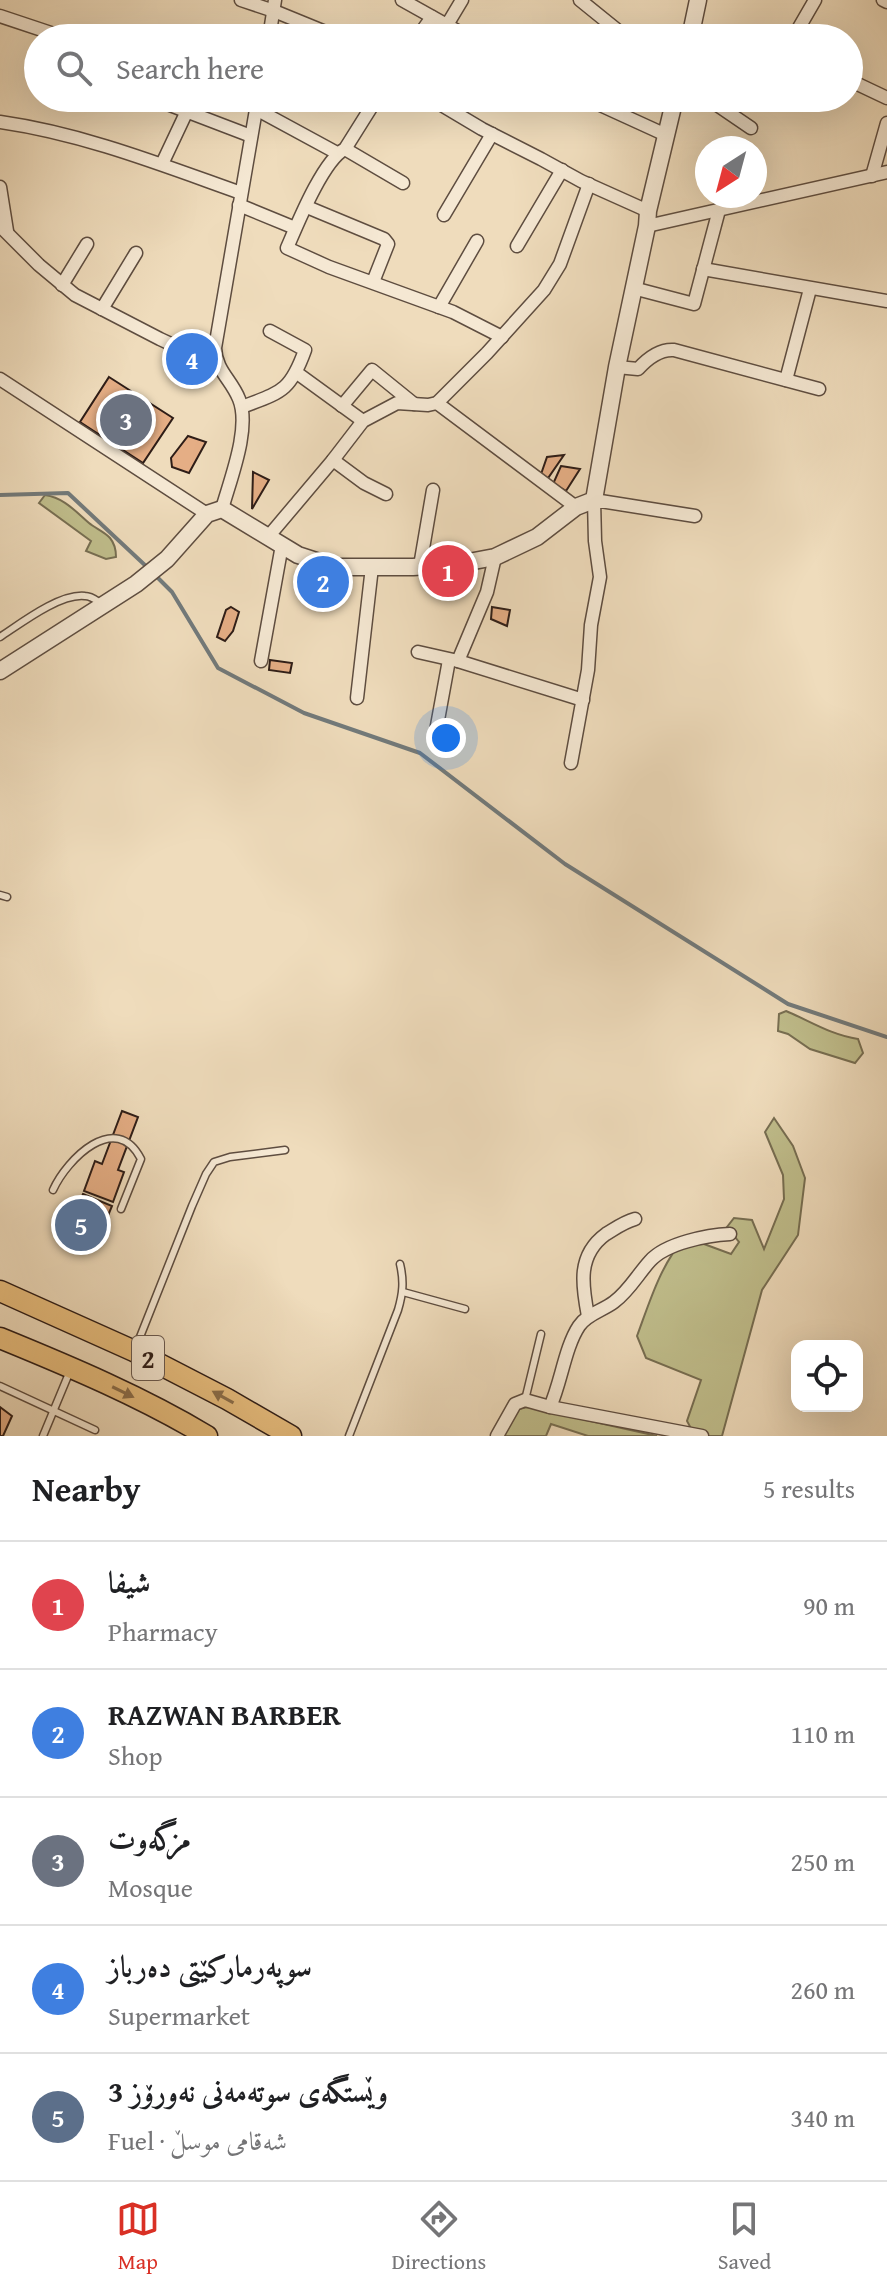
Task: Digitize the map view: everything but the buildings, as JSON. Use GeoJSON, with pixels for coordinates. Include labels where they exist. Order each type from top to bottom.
{"type":"FeatureCollection","features":[{"type":"Feature","properties":{"kind":"highway","name":"2"},"geometry":{"type":"LineString","coordinates":[[0,1291],[134,1351],[291,1436]]}},
{"type":"Feature","properties":{"kind":"highway","name":"2"},"geometry":{"type":"LineString","coordinates":[[0,1338],[72,1368],[180,1429],[207,1436]]}},
{"type":"Feature","properties":{"kind":"street"},"geometry":{"type":"LineString","coordinates":[[241,0],[274,5],[312,24]]}},
{"type":"Feature","properties":{"kind":"street"},"geometry":{"type":"LineString","coordinates":[[402,0],[445,24]]}},
{"type":"Feature","properties":{"kind":"street"},"geometry":{"type":"LineString","coordinates":[[448,24],[462,0]]}},
{"type":"Feature","properties":{"kind":"street"},"geometry":{"type":"LineString","coordinates":[[580,0],[610,24]]}},
{"type":"Feature","properties":{"kind":"street"},"geometry":{"type":"LineString","coordinates":[[693,24],[698,0]]}},
{"type":"Feature","properties":{"kind":"street"},"geometry":{"type":"LineString","coordinates":[[801,24],[815,0]]}},
{"type":"Feature","properties":{"kind":"street"},"geometry":{"type":"LineString","coordinates":[[0,16],[24,24]]}},
{"type":"Feature","properties":{"kind":"street"},"geometry":{"type":"LineString","coordinates":[[427,24],[432,17]]}},
{"type":"Feature","properties":{"kind":"street"},"geometry":{"type":"LineString","coordinates":[[863,87],[887,98]]}},
{"type":"Feature","properties":{"kind":"street"},"geometry":{"type":"LineString","coordinates":[[162,164],[187,112]]}},
{"type":"Feature","properties":{"kind":"street"},"geometry":{"type":"LineString","coordinates":[[190,112],[251,136]]}},
{"type":"Feature","properties":{"kind":"street"},"geometry":{"type":"LineString","coordinates":[[0,671],[136,584],[167,559],[214,512],[236,460],[243,419],[238,396],[218,366],[215,348],[256,112]]}},
{"type":"Feature","properties":{"kind":"street"},"geometry":{"type":"LineString","coordinates":[[271,112],[403,183]]}},
{"type":"Feature","properties":{"kind":"street"},"geometry":{"type":"LineString","coordinates":[[367,112],[320,178],[287,248],[439,307],[502,337]]}},
{"type":"Feature","properties":{"kind":"street"},"geometry":{"type":"LineString","coordinates":[[454,112],[648,219],[719,210],[887,172]]}},
{"type":"Feature","properties":{"kind":"street"},"geometry":{"type":"LineString","coordinates":[[616,112],[666,135]]}},
{"type":"Feature","properties":{"kind":"street"},"geometry":{"type":"LineString","coordinates":[[571,763],[588,670],[591,625],[600,577],[594,500],[617,367],[672,112]]}},
{"type":"Feature","properties":{"kind":"street"},"geometry":{"type":"LineString","coordinates":[[728,112],[751,128]]}},
{"type":"Feature","properties":{"kind":"street"},"geometry":{"type":"LineString","coordinates":[[0,122],[48,131],[162,164],[295,228]]}},
{"type":"Feature","properties":{"kind":"street"},"geometry":{"type":"LineString","coordinates":[[872,176],[887,123]]}},
{"type":"Feature","properties":{"kind":"street"},"geometry":{"type":"LineString","coordinates":[[444,215],[492,134]]}},
{"type":"Feature","properties":{"kind":"street"},"geometry":{"type":"LineString","coordinates":[[517,246],[562,170]]}},
{"type":"Feature","properties":{"kind":"street"},"geometry":{"type":"LineString","coordinates":[[261,661],[275,541],[363,421],[397,403],[437,403],[544,290],[560,264],[589,184]]}},
{"type":"Feature","properties":{"kind":"street"},"geometry":{"type":"LineString","coordinates":[[0,187],[3,228],[62,285],[102,309],[218,366]]}},
{"type":"Feature","properties":{"kind":"street"},"geometry":{"type":"LineString","coordinates":[[307,207],[384,239],[388,244],[373,282]]}},
{"type":"Feature","properties":{"kind":"street"},"geometry":{"type":"LineString","coordinates":[[633,288],[694,304],[719,210]]}},
{"type":"Feature","properties":{"kind":"street"},"geometry":{"type":"LineString","coordinates":[[439,307],[477,241]]}},
{"type":"Feature","properties":{"kind":"street"},"geometry":{"type":"LineString","coordinates":[[62,285],[87,244]]}},
{"type":"Feature","properties":{"kind":"street"},"geometry":{"type":"LineString","coordinates":[[102,309],[136,253]]}},
{"type":"Feature","properties":{"kind":"street"},"geometry":{"type":"LineString","coordinates":[[703,269],[884,300],[887,286]]}},
{"type":"Feature","properties":{"kind":"street"},"geometry":{"type":"LineString","coordinates":[[786,380],[810,289]]}},
{"type":"Feature","properties":{"kind":"street"},"geometry":{"type":"LineString","coordinates":[[242,407],[274,396],[297,373],[305,350],[270,331]]}},
{"type":"Feature","properties":{"kind":"street"},"geometry":{"type":"LineString","coordinates":[[617,367],[638,369],[662,351],[674,350],[819,389]]}},
{"type":"Feature","properties":{"kind":"street"},"geometry":{"type":"LineString","coordinates":[[342,406],[372,370],[414,405]]}},
{"type":"Feature","properties":{"kind":"street"},"geometry":{"type":"LineString","coordinates":[[297,373],[363,421]]}},
{"type":"Feature","properties":{"kind":"street"},"geometry":{"type":"LineString","coordinates":[[0,379],[214,512],[298,555],[335,567],[458,564],[495,557],[537,537],[576,507],[594,500],[695,516]]}},
{"type":"Feature","properties":{"kind":"street"},"geometry":{"type":"LineString","coordinates":[[437,403],[576,507]]}},
{"type":"Feature","properties":{"kind":"street"},"geometry":{"type":"LineString","coordinates":[[333,460],[364,483],[386,494]]}},
{"type":"Feature","properties":{"kind":"street"},"geometry":{"type":"LineString","coordinates":[[420,566],[433,490]]}},
{"type":"Feature","properties":{"kind":"street"},"geometry":{"type":"LineString","coordinates":[[436,731],[454,660],[487,592],[495,557]]}},
{"type":"Feature","properties":{"kind":"street"},"geometry":{"type":"LineString","coordinates":[[357,698],[372,567]]}},
{"type":"Feature","properties":{"kind":"street"},"geometry":{"type":"LineString","coordinates":[[418,652],[583,700]]}},
{"type":"Feature","properties":{"kind":"street"},"geometry":{"type":"LineString","coordinates":[[588,1316],[582,1276],[586,1257],[599,1239],[626,1221],[635,1219]]}},
{"type":"Feature","properties":{"kind":"street"},"geometry":{"type":"LineString","coordinates":[[550,1407],[574,1337],[588,1316],[615,1302],[653,1257],[687,1241],[708,1235],[730,1234]]}},
{"type":"Feature","properties":{"kind":"street"},"geometry":{"type":"LineString","coordinates":[[497,1436],[515,1404],[525,1400],[702,1436]]}},
{"type":"Feature","properties":{"kind":"lane"},"geometry":{"type":"LineString","coordinates":[[0,637],[35,614],[71,597],[85,595],[102,604]]}},
{"type":"Feature","properties":{"kind":"lane"},"geometry":{"type":"LineString","coordinates":[[53,1190],[81,1152],[99,1140],[117,1139],[130,1145],[141,1159],[121,1209]]}},
{"type":"Feature","properties":{"kind":"lane"},"geometry":{"type":"LineString","coordinates":[[134,1351],[206,1174],[214,1162],[285,1150]]}},
{"type":"Feature","properties":{"kind":"lane"},"geometry":{"type":"LineString","coordinates":[[349,1436],[398,1310],[403,1292],[400,1264]]}},
{"type":"Feature","properties":{"kind":"lane"},"geometry":{"type":"LineString","coordinates":[[403,1292],[465,1309]]}},
{"type":"Feature","properties":{"kind":"lane"},"geometry":{"type":"LineString","coordinates":[[525,1400],[541,1334]]}},
{"type":"Feature","properties":{"kind":"lane"},"geometry":{"type":"LineString","coordinates":[[43,1436],[72,1368]]}},
{"type":"Feature","properties":{"kind":"lane"},"geometry":{"type":"LineString","coordinates":[[0,1386],[95,1430]]}},
{"type":"Feature","properties":{"kind":"shaded area"},"geometry":{"type":"Polygon","coordinates":[[[45,495],[63,502],[108,536],[114,545],[116,557],[106,559],[86,551],[91,541],[39,503],[45,495]]]}},
{"type":"Feature","properties":{"kind":"shaded area"},"geometry":{"type":"Polygon","coordinates":[[[786,1011],[830,1031],[858,1039],[863,1053],[855,1063],[810,1049],[778,1031],[779,1014],[786,1011]]]}},
{"type":"Feature","properties":{"kind":"shaded area"},"geometry":{"type":"Polygon","coordinates":[[[774,1118],[793,1146],[805,1178],[798,1235],[762,1290],[722,1436],[695,1436],[687,1421],[701,1380],[646,1358],[637,1336],[662,1272],[685,1237],[731,1254],[739,1242],[727,1227],[734,1218],[752,1220],[764,1249],[784,1199],[783,1175],[765,1132],[774,1118]]]}},
{"type":"Feature","properties":{"kind":"shaded area"},"geometry":{"type":"Polygon","coordinates":[[[528,1407],[657,1436],[588,1436],[551,1424],[546,1436],[501,1436],[518,1409],[528,1407]]]}},
{"type":"Feature","properties":{"kind":"waterway"},"geometry":{"type":"LineString","coordinates":[[0,495],[68,493],[148,568]]}},
{"type":"Feature","properties":{"kind":"waterway"},"geometry":{"type":"LineString","coordinates":[[154,574],[172,592],[218,668],[304,713],[420,753],[565,864],[788,1004],[887,1037]]}},
{"type":"Feature","properties":{"kind":"place","name":"سوپەرمارکێتی دەرباز"},"geometry":{"type":"Point","coordinates":[192,359]}},
{"type":"Feature","properties":{"kind":"place","name":"مزگه‌وت"},"geometry":{"type":"Point","coordinates":[126,420]}},
{"type":"Feature","properties":{"kind":"place","name":"شیفا"},"geometry":{"type":"Point","coordinates":[448,571]}},
{"type":"Feature","properties":{"kind":"place","name":"RAZWAN BARBER"},"geometry":{"type":"Point","coordinates":[323,582]}},
{"type":"Feature","properties":{"kind":"place","name":"وێستگەی سوتەمەنی نەورۆز 3"},"geometry":{"type":"Point","coordinates":[81,1225]}}]}
